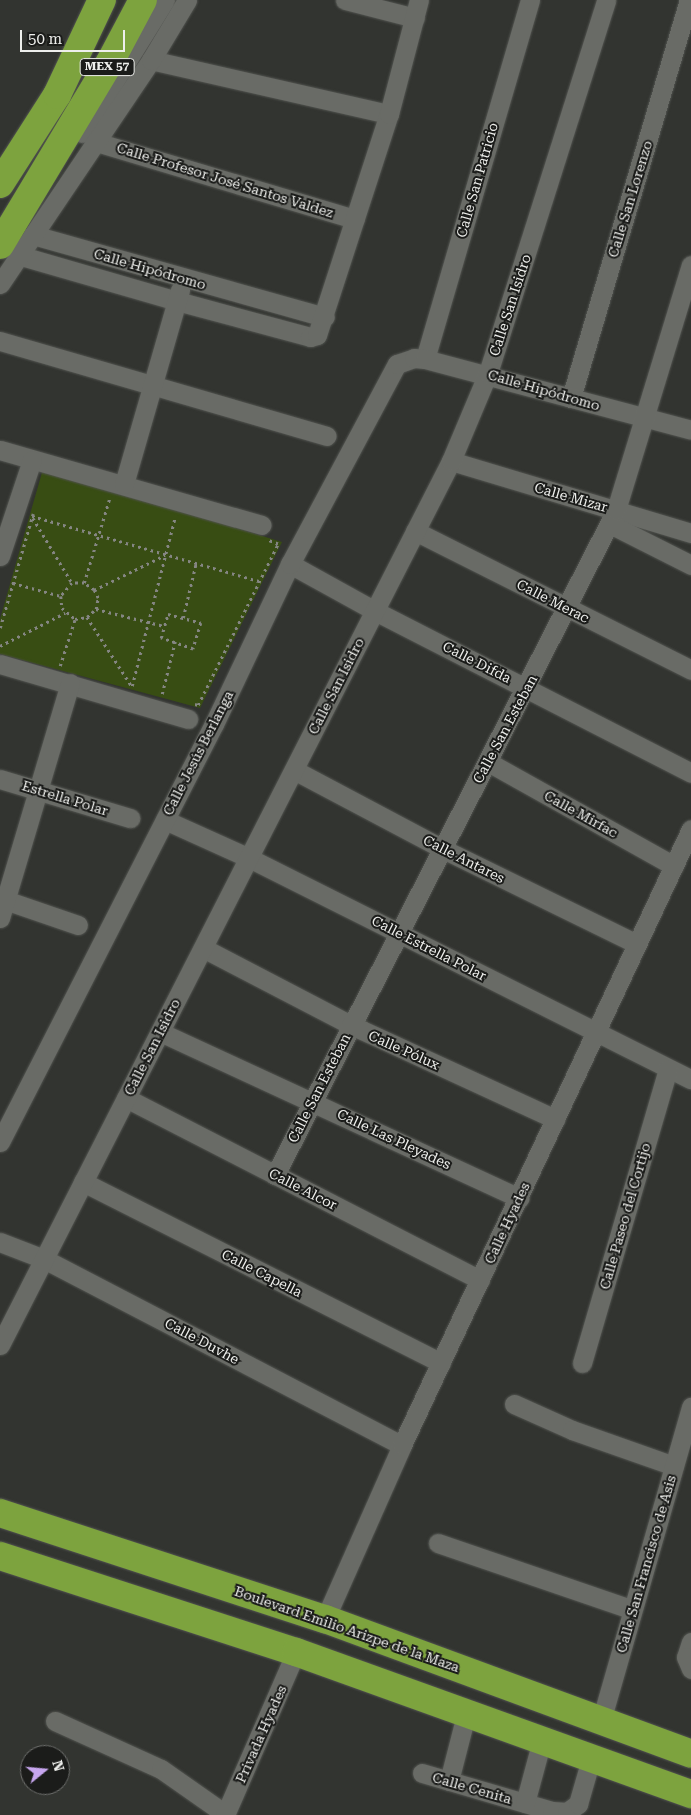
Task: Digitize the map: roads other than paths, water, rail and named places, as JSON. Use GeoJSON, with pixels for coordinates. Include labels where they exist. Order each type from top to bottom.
{"type":"FeatureCollection","features":[{"type":"Feature","properties":{"kind":"highway","name":"MEX 57"},"geometry":{"type":"LineString","coordinates":[[0,184],[57,95],[102,0]]}},
{"type":"Feature","properties":{"kind":"highway"},"geometry":{"type":"LineString","coordinates":[[74,60],[114,0]]}},
{"type":"Feature","properties":{"kind":"highway","name":"MEX 57"},"geometry":{"type":"LineString","coordinates":[[16,241],[28,193],[106,69],[143,0]]}},
{"type":"Feature","properties":{"kind":"highway","name":"Boulevard Emilio Arizpe de la Maza"},"geometry":{"type":"LineString","coordinates":[[0,1513],[325,1619],[691,1754]]}},
{"type":"Feature","properties":{"kind":"highway"},"geometry":{"type":"LineString","coordinates":[[0,1556],[296,1652],[466,1715],[542,1740],[691,1794]]}},
{"type":"Feature","properties":{"kind":"street"},"geometry":{"type":"LineString","coordinates":[[0,284],[16,241],[68,154],[165,0]]}},
{"type":"Feature","properties":{"kind":"street"},"geometry":{"type":"LineString","coordinates":[[16,241],[96,142],[151,60],[187,0]]}},
{"type":"Feature","properties":{"kind":"street"},"geometry":{"type":"LineString","coordinates":[[325,317],[389,114],[417,9],[345,0]]}},
{"type":"Feature","properties":{"kind":"street","name":"Calle San Patricio"},"geometry":{"type":"LineString","coordinates":[[425,359],[530,0]]}},
{"type":"Feature","properties":{"kind":"street","name":"Calle San Isidro"},"geometry":{"type":"LineString","coordinates":[[0,1345],[451,461],[488,373],[606,0]]}},
{"type":"Feature","properties":{"kind":"street","name":"Calle San Lorenzo"},"geometry":{"type":"LineString","coordinates":[[571,398],[689,0]]}},
{"type":"Feature","properties":{"kind":"street"},"geometry":{"type":"LineString","coordinates":[[151,60],[389,114]]}},
{"type":"Feature","properties":{"kind":"street","name":"Calle Profesor José Santos Valdez"},"geometry":{"type":"LineString","coordinates":[[96,142],[355,219]]}},
{"type":"Feature","properties":{"kind":"street","name":"Calle Hipódromo"},"geometry":{"type":"LineString","coordinates":[[16,241],[183,279],[325,317],[320,333],[310,337],[177,301],[16,241]]}},
{"type":"Feature","properties":{"kind":"street","name":"Calle San Esteban"},"geometry":{"type":"LineString","coordinates":[[275,1175],[350,1026],[568,609],[613,517],[691,264]]}},
{"type":"Feature","properties":{"kind":"street"},"geometry":{"type":"LineString","coordinates":[[118,489],[183,279]]}},
{"type":"Feature","properties":{"kind":"street"},"geometry":{"type":"LineString","coordinates":[[0,341],[326,436]]}},
{"type":"Feature","properties":{"kind":"street","name":"Calle Hipódromo"},"geometry":{"type":"LineString","coordinates":[[397,364],[414,358],[425,359],[488,373],[571,398],[691,430]]}},
{"type":"Feature","properties":{"kind":"street","name":"Calle Jesús Berlanga"},"geometry":{"type":"LineString","coordinates":[[0,1142],[165,820],[290,564],[397,364]]}},
{"type":"Feature","properties":{"kind":"street"},"geometry":{"type":"LineString","coordinates":[[0,450],[118,489],[260,532]]}},
{"type":"Feature","properties":{"kind":"street"},"geometry":{"type":"LineString","coordinates":[[0,555],[32,460]]}},
{"type":"Feature","properties":{"kind":"street","name":"Calle Mizar"},"geometry":{"type":"LineString","coordinates":[[451,461],[613,517],[691,533]]}},
{"type":"Feature","properties":{"kind":"street","name":"Calle Mizar"},"geometry":{"type":"LineString","coordinates":[[613,517],[691,565]]}},
{"type":"Feature","properties":{"kind":"street","name":"Calle Merac"},"geometry":{"type":"LineString","coordinates":[[415,532],[691,670]]}},
{"type":"Feature","properties":{"kind":"street","name":"Calle Difda"},"geometry":{"type":"LineString","coordinates":[[290,564],[375,612],[527,688],[691,774]]}},
{"type":"Feature","properties":{"kind":"street"},"geometry":{"type":"LineString","coordinates":[[0,664],[66,673],[188,711]]}},
{"type":"Feature","properties":{"kind":"street"},"geometry":{"type":"LineString","coordinates":[[0,918],[66,673]]}},
{"type":"Feature","properties":{"kind":"street","name":"Calle Mirfac"},"geometry":{"type":"LineString","coordinates":[[488,762],[674,866]]}},
{"type":"Feature","properties":{"kind":"street","name":"Calle Antares"},"geometry":{"type":"LineString","coordinates":[[294,770],[442,849],[637,944]]}},
{"type":"Feature","properties":{"kind":"street","name":"Estrella Polar"},"geometry":{"type":"LineString","coordinates":[[0,779],[130,818]]}},
{"type":"Feature","properties":{"kind":"street","name":"Calle Estrella Polar"},"geometry":{"type":"LineString","coordinates":[[165,820],[249,858],[691,1079]]}},
{"type":"Feature","properties":{"kind":"street","name":"Calle Hyades"},"geometry":{"type":"LineString","coordinates":[[325,1619],[402,1446],[691,829]]}},
{"type":"Feature","properties":{"kind":"street"},"geometry":{"type":"LineString","coordinates":[[5,900],[78,924]]}},
{"type":"Feature","properties":{"kind":"street","name":"Calle Pólux"},"geometry":{"type":"LineString","coordinates":[[203,948],[350,1026],[555,1119]]}},
{"type":"Feature","properties":{"kind":"street","name":"Calle Las Pleyades"},"geometry":{"type":"LineString","coordinates":[[160,1032],[312,1100],[519,1198]]}},
{"type":"Feature","properties":{"kind":"street","name":"Calle Paseo del Cortijo"},"geometry":{"type":"LineString","coordinates":[[582,1363],[668,1069]]}},
{"type":"Feature","properties":{"kind":"street","name":"Calle Alcor"},"geometry":{"type":"LineString","coordinates":[[126,1098],[480,1280]]}},
{"type":"Feature","properties":{"kind":"street","name":"Calle Capella"},"geometry":{"type":"LineString","coordinates":[[83,1182],[441,1363]]}},
{"type":"Feature","properties":{"kind":"street","name":"Calle Duvhe"},"geometry":{"type":"LineString","coordinates":[[0,1242],[44,1259],[402,1446]]}},
{"type":"Feature","properties":{"kind":"street"},"geometry":{"type":"LineString","coordinates":[[514,1404],[572,1430],[674,1466]]}},
{"type":"Feature","properties":{"kind":"street","name":"Calle San Francisco de Asis"},"geometry":{"type":"LineString","coordinates":[[602,1721],[631,1609],[691,1407]]}},
{"type":"Feature","properties":{"kind":"street"},"geometry":{"type":"LineString","coordinates":[[438,1543],[631,1609]]}},
{"type":"Feature","properties":{"kind":"street","name":"Privada Hyades"},"geometry":{"type":"LineString","coordinates":[[225,1815],[296,1652]]}},
{"type":"Feature","properties":{"kind":"street"},"geometry":{"type":"LineString","coordinates":[[449,1781],[466,1715]]}},
{"type":"Feature","properties":{"kind":"street"},"geometry":{"type":"LineString","coordinates":[[55,1721],[161,1769],[225,1815]]}},
{"type":"Feature","properties":{"kind":"street"},"geometry":{"type":"LineString","coordinates":[[525,1803],[542,1740]]}},
{"type":"Feature","properties":{"kind":"street","name":"Calle Cenita"},"geometry":{"type":"LineString","coordinates":[[422,1773],[525,1803],[567,1812],[578,1804],[591,1759]]}}]}
